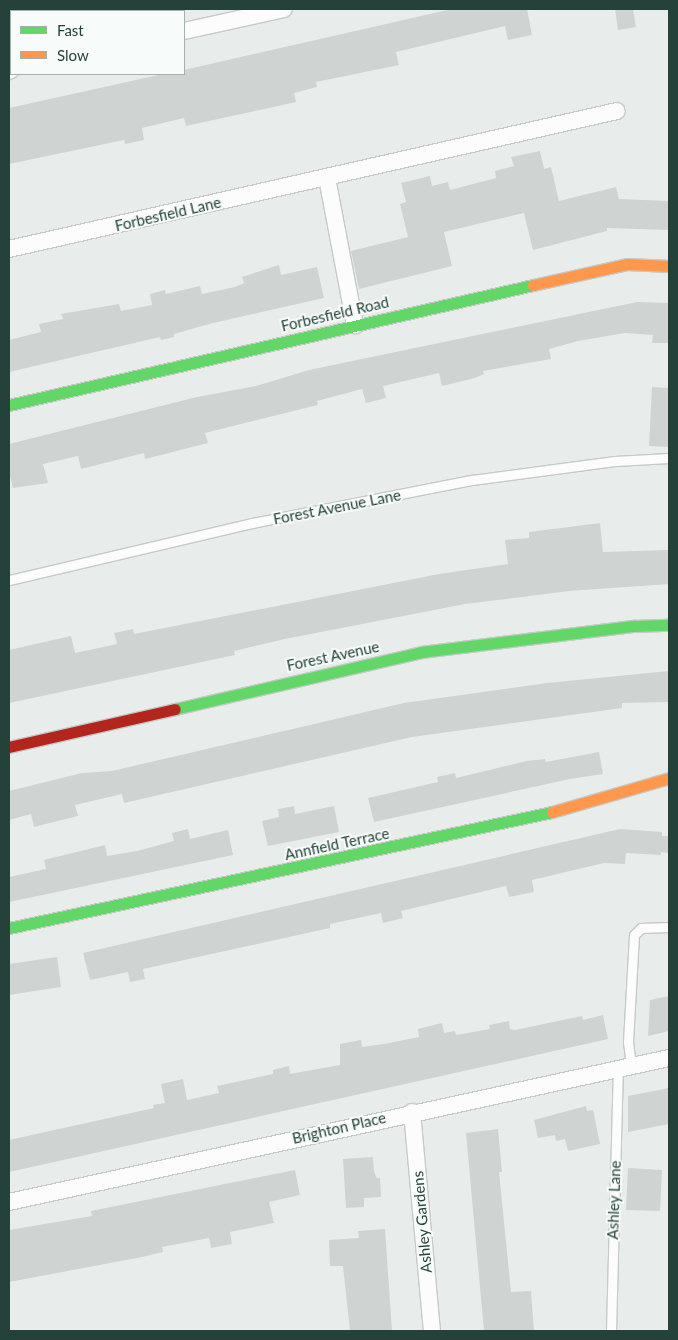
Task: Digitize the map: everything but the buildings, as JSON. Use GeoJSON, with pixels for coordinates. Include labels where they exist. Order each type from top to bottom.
{"type":"FeatureCollection","features":[{"type":"Feature","properties":{"kind":"street"},"geometry":{"type":"LineString","coordinates":[[185,31],[273,10]]}},
{"type":"Feature","properties":{"kind":"street","name":"Forbesfield Lane"},"geometry":{"type":"LineString","coordinates":[[9,249],[617,111]]}},
{"type":"Feature","properties":{"kind":"street"},"geometry":{"type":"LineString","coordinates":[[327,178],[355,325]]}},
{"type":"Feature","properties":{"kind":"street","name":"Forbesfield Road"},"geometry":{"type":"LineString","coordinates":[[9,404],[627,264],[669,266]]}},
{"type":"Feature","properties":{"kind":"street","name":"Forest Avenue"},"geometry":{"type":"LineString","coordinates":[[9,747],[421,652],[634,626],[669,626]]}},
{"type":"Feature","properties":{"kind":"street","name":"Annfield Terrace"},"geometry":{"type":"LineString","coordinates":[[9,928],[566,809],[669,778]]}},
{"type":"Feature","properties":{"kind":"street","name":"Brighton Place"},"geometry":{"type":"LineString","coordinates":[[9,1202],[412,1112],[669,1058]]}},
{"type":"Feature","properties":{"kind":"street","name":"Ashley Gardens"},"geometry":{"type":"LineString","coordinates":[[412,1112],[432,1331]]}},
{"type":"Feature","properties":{"kind":"lane","name":"Forest Avenue Lane"},"geometry":{"type":"LineString","coordinates":[[9,580],[252,523],[472,480],[615,460],[669,458]]}},
{"type":"Feature","properties":{"kind":"lane","name":"Ashley Lane"},"geometry":{"type":"LineString","coordinates":[[611,1331],[624,1068],[628,1042],[634,934],[641,928],[669,927]]}},
{"type":"Feature","properties":{"kind":"traffic: fast"},"geometry":{"type":"LineString","coordinates":[[9,405],[533,285]]}},
{"type":"Feature","properties":{"kind":"traffic: fast"},"geometry":{"type":"LineString","coordinates":[[175,709],[421,652],[634,626],[669,625]]}},
{"type":"Feature","properties":{"kind":"traffic: fast"},"geometry":{"type":"LineString","coordinates":[[9,928],[552,812]]}},
{"type":"Feature","properties":{"kind":"traffic: slow"},"geometry":{"type":"LineString","coordinates":[[533,285],[627,264],[669,266]]}},
{"type":"Feature","properties":{"kind":"traffic: slow"},"geometry":{"type":"LineString","coordinates":[[552,812],[669,778]]}},
{"type":"Feature","properties":{"kind":"traffic: jam"},"geometry":{"type":"LineString","coordinates":[[9,747],[175,709]]}}]}
